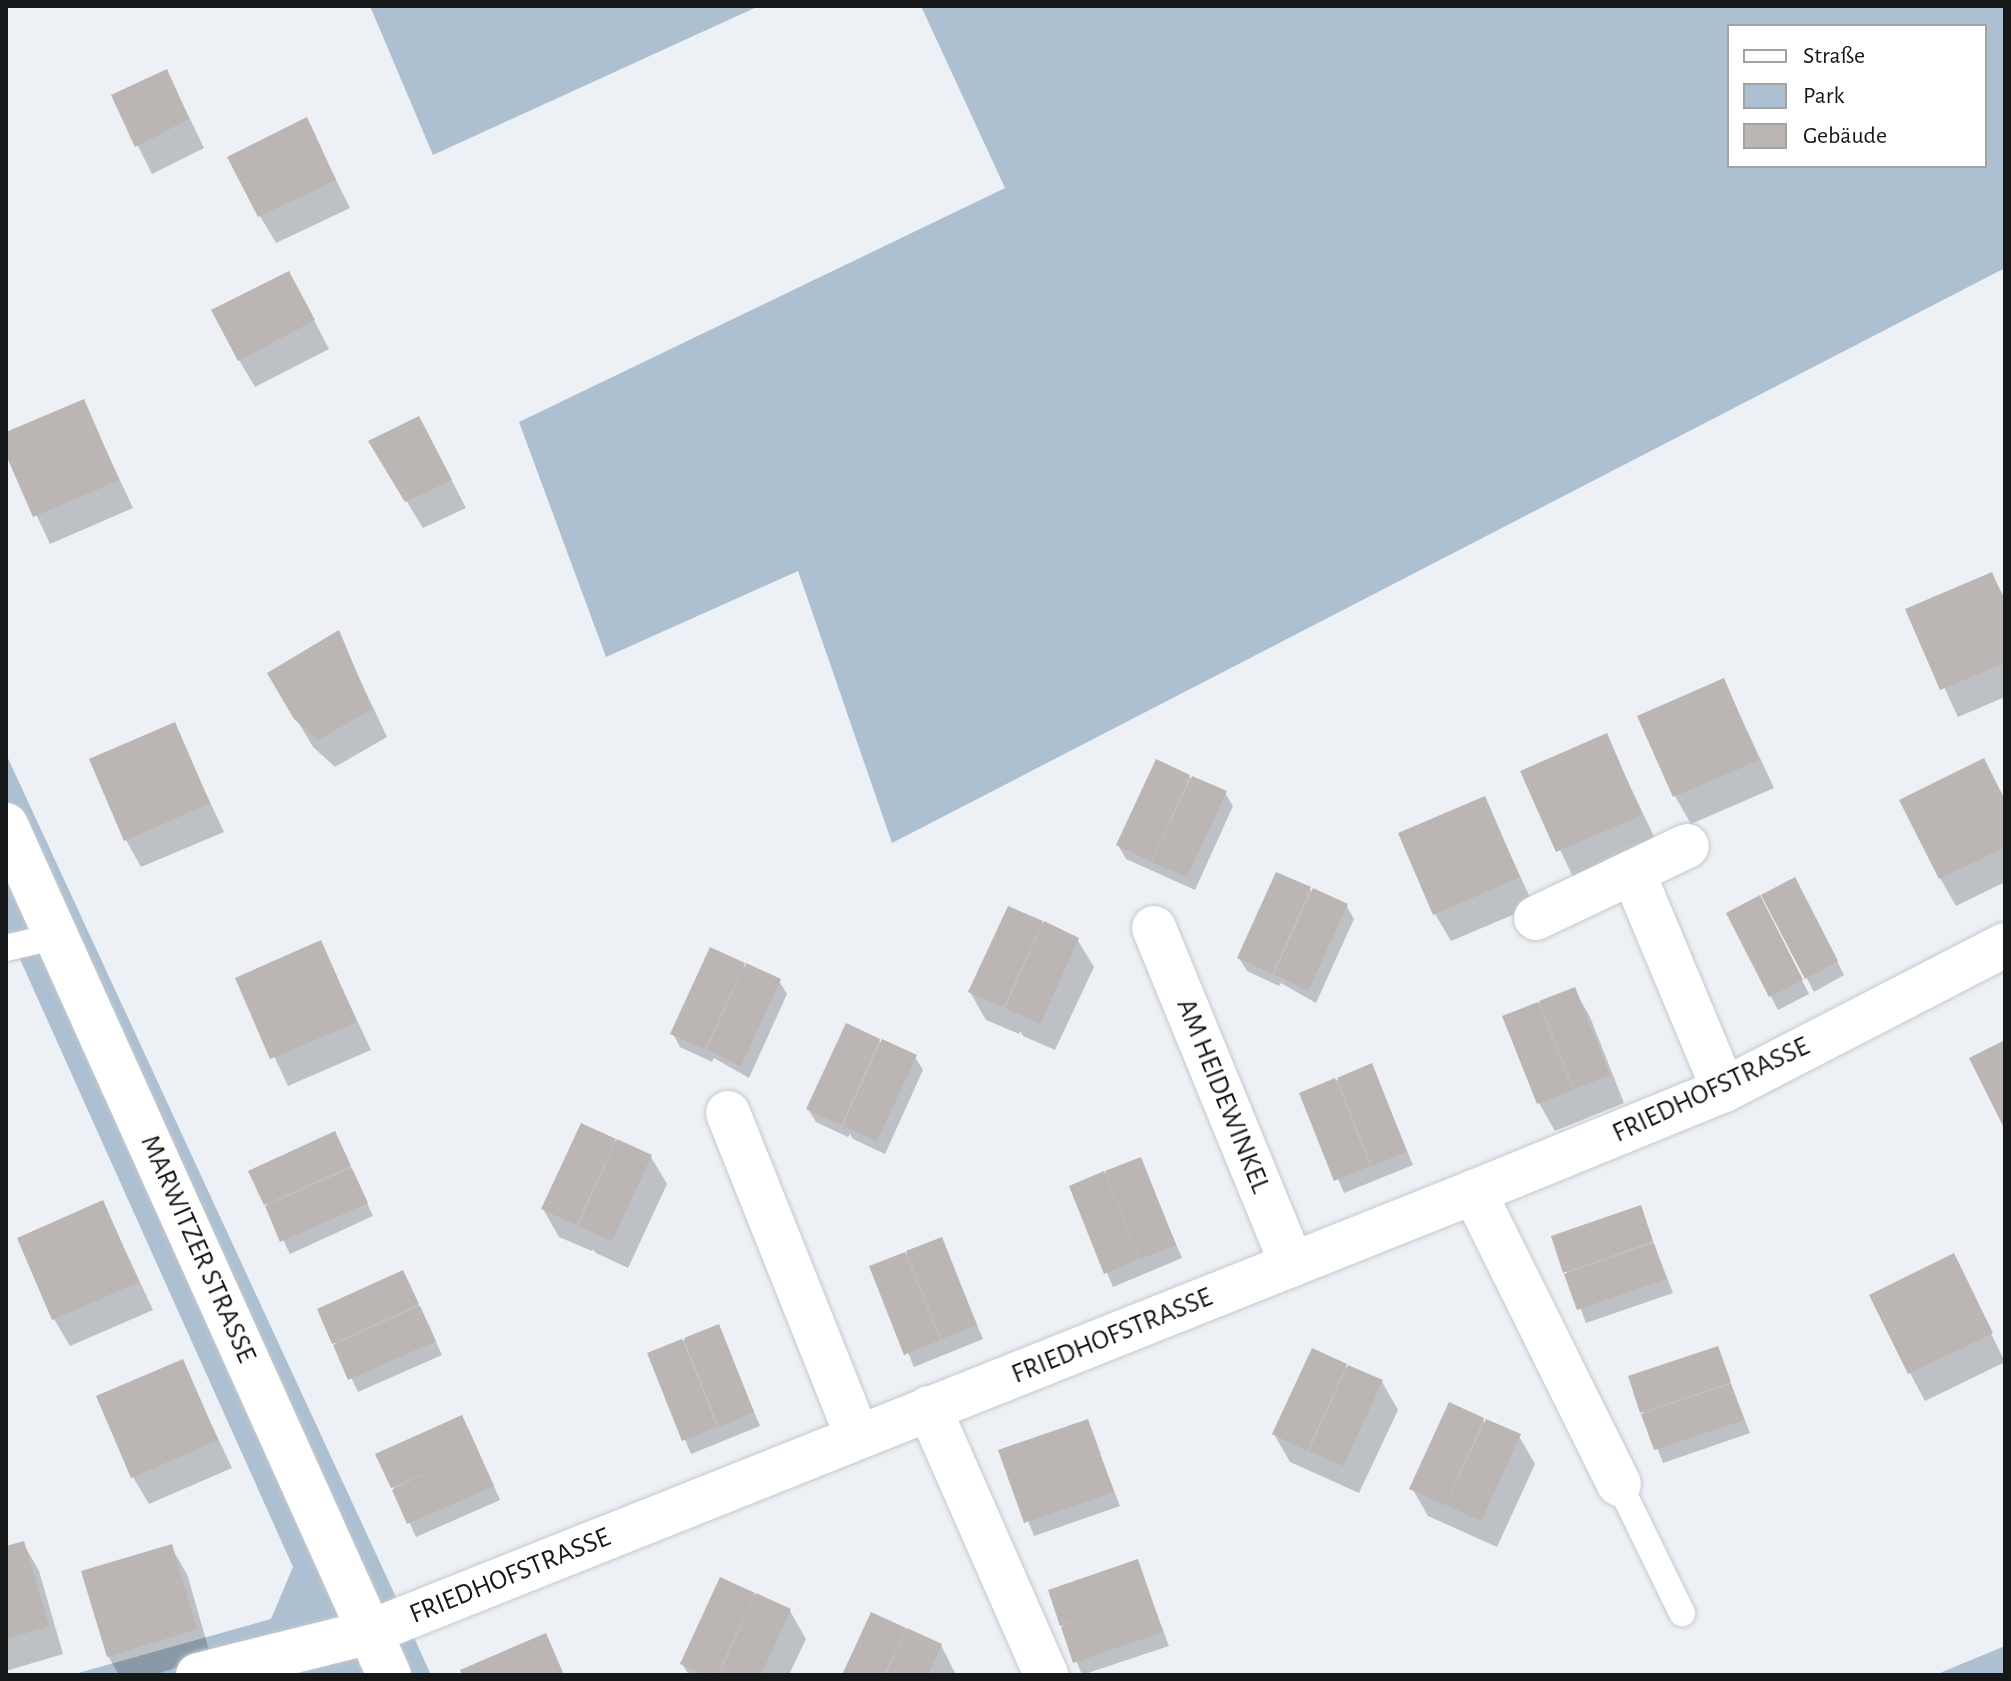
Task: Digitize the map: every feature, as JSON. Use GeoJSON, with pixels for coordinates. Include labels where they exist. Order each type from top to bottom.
{"type":"FeatureCollection","features":[{"type":"Feature","properties":{"kind":"street","name":"MARWITZER STRASSE"},"geometry":{"type":"LineString","coordinates":[[6,825],[389,1675]]}},
{"type":"Feature","properties":{"kind":"street"},"geometry":{"type":"LineString","coordinates":[[1536,918],[1634,875],[1687,846]]}},
{"type":"Feature","properties":{"kind":"street"},"geometry":{"type":"LineString","coordinates":[[1634,875],[1724,1090]]}},
{"type":"Feature","properties":{"kind":"street","name":"AM HEIDEWINKEL"},"geometry":{"type":"LineString","coordinates":[[1154,928],[1292,1265]]}},
{"type":"Feature","properties":{"kind":"street","name":"FRIEDHOFSTRASSE"},"geometry":{"type":"LineString","coordinates":[[198,1675],[370,1632],[1474,1192],[1724,1090],[2005,945]]}},
{"type":"Feature","properties":{"kind":"street"},"geometry":{"type":"LineString","coordinates":[[728,1113],[857,1436]]}},
{"type":"Feature","properties":{"kind":"street"},"geometry":{"type":"LineString","coordinates":[[1474,1192],[1619,1484]]}},
{"type":"Feature","properties":{"kind":"street"},"geometry":{"type":"LineString","coordinates":[[929,1408],[1046,1675]]}},
{"type":"Feature","properties":{"kind":"lane"},"geometry":{"type":"LineString","coordinates":[[6,948],[57,936]]}},
{"type":"Feature","properties":{"kind":"lane"},"geometry":{"type":"LineString","coordinates":[[1619,1484],[1682,1613]]}},
{"type":"Feature","properties":{"kind":"green space"},"geometry":{"type":"Polygon","coordinates":[[[370,6],[759,6],[433,155],[370,6]]]}},
{"type":"Feature","properties":{"kind":"green space"},"geometry":{"type":"Polygon","coordinates":[[[921,6],[2005,6],[2005,268],[892,843],[798,571],[606,657],[519,422],[1005,188],[921,6]]]}},
{"type":"Feature","properties":{"kind":"green space"},"geometry":{"type":"Polygon","coordinates":[[[6,754],[431,1675],[71,1675],[271,1619],[293,1567],[6,928],[6,754]]]}},
{"type":"Feature","properties":{"kind":"green space"},"geometry":{"type":"Polygon","coordinates":[[[2005,1646],[2005,1675],[1935,1675],[2005,1646]]]}},
{"type":"Feature","properties":{"kind":"building"},"geometry":{"type":"Polygon","coordinates":[[[167,69],[189,119],[135,147],[111,95],[167,69]]]}},
{"type":"Feature","properties":{"kind":"building"},"geometry":{"type":"Polygon","coordinates":[[[307,117],[336,180],[258,217],[227,157],[307,117]]]}},
{"type":"Feature","properties":{"kind":"building"},"geometry":{"type":"Polygon","coordinates":[[[289,271],[315,320],[238,361],[211,310],[289,271]]]}},
{"type":"Feature","properties":{"kind":"building"},"geometry":{"type":"Polygon","coordinates":[[[84,399],[119,480],[33,517],[6,455],[6,432],[84,399]]]}},
{"type":"Feature","properties":{"kind":"building"},"geometry":{"type":"Polygon","coordinates":[[[419,416],[452,480],[405,502],[368,441],[419,416]]]}},
{"type":"Feature","properties":{"kind":"building"},"geometry":{"type":"Polygon","coordinates":[[[1992,572],[2005,602],[2005,663],[1940,690],[1905,609],[1992,572]]]}},
{"type":"Feature","properties":{"kind":"building"},"geometry":{"type":"Polygon","coordinates":[[[339,630],[372,709],[318,740],[294,719],[267,673],[339,630]]]}},
{"type":"Feature","properties":{"kind":"building"},"geometry":{"type":"Polygon","coordinates":[[[1724,678],[1759,760],[1673,797],[1637,716],[1724,678]]]}},
{"type":"Feature","properties":{"kind":"building"},"geometry":{"type":"Polygon","coordinates":[[[175,722],[210,803],[124,841],[89,759],[175,722]]]}},
{"type":"Feature","properties":{"kind":"building"},"geometry":{"type":"Polygon","coordinates":[[[1607,733],[1642,815],[1556,852],[1520,771],[1607,733]]]}},
{"type":"Feature","properties":{"kind":"building"},"geometry":{"type":"Polygon","coordinates":[[[1984,758],[2005,800],[2005,847],[1939,879],[1899,800],[1984,758]]]}},
{"type":"Feature","properties":{"kind":"building"},"geometry":{"type":"Polygon","coordinates":[[[1156,759],[1190,775],[1151,862],[1116,845],[1156,759]]]}},
{"type":"Feature","properties":{"kind":"building"},"geometry":{"type":"Polygon","coordinates":[[[1192,776],[1227,791],[1187,877],[1152,862],[1192,776]]]}},
{"type":"Feature","properties":{"kind":"building"},"geometry":{"type":"Polygon","coordinates":[[[1485,796],[1520,877],[1433,915],[1398,833],[1485,796]]]}},
{"type":"Feature","properties":{"kind":"building"},"geometry":{"type":"Polygon","coordinates":[[[1276,872],[1311,887],[1272,974],[1237,958],[1276,872]]]}},
{"type":"Feature","properties":{"kind":"building"},"geometry":{"type":"Polygon","coordinates":[[[1795,877],[1838,961],[1805,979],[1761,895],[1795,877]]]}},
{"type":"Feature","properties":{"kind":"building"},"geometry":{"type":"Polygon","coordinates":[[[1313,888],[1348,904],[1308,991],[1274,974],[1313,888]]]}},
{"type":"Feature","properties":{"kind":"building"},"geometry":{"type":"Polygon","coordinates":[[[1760,895],[1803,980],[1769,997],[1726,913],[1760,895]]]}},
{"type":"Feature","properties":{"kind":"building"},"geometry":{"type":"Polygon","coordinates":[[[1008,906],[1043,921],[1003,1007],[968,992],[1008,906]]]}},
{"type":"Feature","properties":{"kind":"building"},"geometry":{"type":"Polygon","coordinates":[[[1044,921],[1079,938],[1040,1024],[1005,1008],[1044,921]]]}},
{"type":"Feature","properties":{"kind":"building"},"geometry":{"type":"Polygon","coordinates":[[[321,940],[357,1022],[270,1059],[235,978],[321,940]]]}},
{"type":"Feature","properties":{"kind":"building"},"geometry":{"type":"Polygon","coordinates":[[[710,947],[745,963],[705,1049],[670,1034],[710,947]]]}},
{"type":"Feature","properties":{"kind":"building"},"geometry":{"type":"Polygon","coordinates":[[[746,963],[781,979],[741,1066],[707,1049],[746,963]]]}},
{"type":"Feature","properties":{"kind":"building"},"geometry":{"type":"Polygon","coordinates":[[[1575,987],[1610,1075],[1574,1089],[1539,1001],[1575,987]]]}},
{"type":"Feature","properties":{"kind":"building"},"geometry":{"type":"Polygon","coordinates":[[[1538,1002],[1573,1090],[1537,1104],[1502,1016],[1538,1002]]]}},
{"type":"Feature","properties":{"kind":"building"},"geometry":{"type":"Polygon","coordinates":[[[846,1023],[880,1039],[841,1125],[806,1109],[846,1023]]]}},
{"type":"Feature","properties":{"kind":"building"},"geometry":{"type":"Polygon","coordinates":[[[882,1039],[917,1055],[877,1141],[843,1126],[882,1039]]]}},
{"type":"Feature","properties":{"kind":"building"},"geometry":{"type":"Polygon","coordinates":[[[2005,1040],[2005,1130],[1969,1058],[2005,1040]]]}},
{"type":"Feature","properties":{"kind":"building"},"geometry":{"type":"Polygon","coordinates":[[[1372,1063],[1407,1152],[1372,1166],[1337,1078],[1372,1063]]]}},
{"type":"Feature","properties":{"kind":"building"},"geometry":{"type":"Polygon","coordinates":[[[1335,1078],[1370,1166],[1334,1181],[1299,1093],[1335,1078]]]}},
{"type":"Feature","properties":{"kind":"building"},"geometry":{"type":"Polygon","coordinates":[[[581,1123],[616,1139],[576,1225],[541,1209],[581,1123]]]}},
{"type":"Feature","properties":{"kind":"building"},"geometry":{"type":"Polygon","coordinates":[[[335,1131],[351,1166],[264,1205],[248,1171],[335,1131]]]}},
{"type":"Feature","properties":{"kind":"building"},"geometry":{"type":"Polygon","coordinates":[[[617,1139],[652,1155],[612,1241],[578,1226],[617,1139]]]}},
{"type":"Feature","properties":{"kind":"building"},"geometry":{"type":"Polygon","coordinates":[[[1141,1157],[1176,1245],[1140,1259],[1105,1171],[1141,1157]]]}},
{"type":"Feature","properties":{"kind":"building"},"geometry":{"type":"Polygon","coordinates":[[[352,1168],[368,1203],[280,1242],[265,1206],[352,1168]]]}},
{"type":"Feature","properties":{"kind":"building"},"geometry":{"type":"Polygon","coordinates":[[[1104,1171],[1139,1259],[1104,1274],[1069,1186],[1104,1171]]]}},
{"type":"Feature","properties":{"kind":"building"},"geometry":{"type":"Polygon","coordinates":[[[103,1200],[139,1282],[52,1320],[17,1238],[103,1200]]]}},
{"type":"Feature","properties":{"kind":"building"},"geometry":{"type":"Polygon","coordinates":[[[1641,1205],[1653,1241],[1563,1273],[1551,1236],[1641,1205]]]}},
{"type":"Feature","properties":{"kind":"building"},"geometry":{"type":"Polygon","coordinates":[[[942,1237],[977,1325],[941,1339],[906,1251],[942,1237]]]}},
{"type":"Feature","properties":{"kind":"building"},"geometry":{"type":"Polygon","coordinates":[[[1654,1243],[1666,1279],[1577,1310],[1564,1274],[1654,1243]]]}},
{"type":"Feature","properties":{"kind":"building"},"geometry":{"type":"Polygon","coordinates":[[[905,1252],[940,1340],[904,1355],[869,1266],[905,1252]]]}},
{"type":"Feature","properties":{"kind":"building"},"geometry":{"type":"Polygon","coordinates":[[[1954,1253],[1993,1333],[1908,1374],[1869,1295],[1954,1253]]]}},
{"type":"Feature","properties":{"kind":"building"},"geometry":{"type":"Polygon","coordinates":[[[403,1270],[419,1304],[332,1344],[317,1309],[403,1270]]]}},
{"type":"Feature","properties":{"kind":"building"},"geometry":{"type":"Polygon","coordinates":[[[420,1306],[436,1341],[348,1380],[333,1345],[420,1306]]]}},
{"type":"Feature","properties":{"kind":"building"},"geometry":{"type":"Polygon","coordinates":[[[719,1324],[754,1412],[719,1427],[684,1338],[719,1324]]]}},
{"type":"Feature","properties":{"kind":"building"},"geometry":{"type":"Polygon","coordinates":[[[682,1339],[717,1427],[682,1441],[647,1353],[682,1339]]]}},
{"type":"Feature","properties":{"kind":"building"},"geometry":{"type":"Polygon","coordinates":[[[1718,1346],[1731,1382],[1640,1413],[1628,1376],[1718,1346]]]}},
{"type":"Feature","properties":{"kind":"building"},"geometry":{"type":"Polygon","coordinates":[[[1312,1348],[1347,1364],[1307,1451],[1272,1434],[1312,1348]]]}},
{"type":"Feature","properties":{"kind":"building"},"geometry":{"type":"Polygon","coordinates":[[[183,1359],[218,1440],[131,1478],[96,1396],[183,1359]]]}},
{"type":"Feature","properties":{"kind":"building"},"geometry":{"type":"Polygon","coordinates":[[[1348,1365],[1383,1380],[1343,1466],[1309,1451],[1348,1365]]]}},
{"type":"Feature","properties":{"kind":"building"},"geometry":{"type":"Polygon","coordinates":[[[1731,1384],[1744,1420],[1654,1450],[1641,1414],[1731,1384]]]}},
{"type":"Feature","properties":{"kind":"building"},"geometry":{"type":"Polygon","coordinates":[[[1449,1402],[1484,1418],[1445,1505],[1409,1489],[1449,1402]]]}},
{"type":"Feature","properties":{"kind":"building"},"geometry":{"type":"Polygon","coordinates":[[[462,1415],[494,1486],[407,1524],[392,1490],[449,1462],[391,1488],[375,1454],[462,1415]]]}},
{"type":"Feature","properties":{"kind":"building"},"geometry":{"type":"Polygon","coordinates":[[[1088,1419],[1101,1455],[1037,1478],[1101,1456],[1114,1492],[1024,1523],[998,1450],[1088,1419]]]}},
{"type":"Feature","properties":{"kind":"building"},"geometry":{"type":"Polygon","coordinates":[[[1486,1419],[1521,1434],[1481,1521],[1446,1505],[1486,1419]]]}},
{"type":"Feature","properties":{"kind":"building"},"geometry":{"type":"Polygon","coordinates":[[[24,1541],[49,1626],[6,1639],[6,1546],[24,1541]]]}},
{"type":"Feature","properties":{"kind":"building"},"geometry":{"type":"Polygon","coordinates":[[[172,1544],[197,1629],[107,1657],[81,1571],[172,1544]]]}},
{"type":"Feature","properties":{"kind":"building"},"geometry":{"type":"Polygon","coordinates":[[[1138,1559],[1163,1632],[1073,1663],[1061,1627],[1121,1605],[1060,1626],[1048,1590],[1138,1559]]]}},
{"type":"Feature","properties":{"kind":"building"},"geometry":{"type":"Polygon","coordinates":[[[720,1577],[755,1593],[717,1675],[705,1675],[680,1664],[720,1577]]]}},
{"type":"Feature","properties":{"kind":"building"},"geometry":{"type":"Polygon","coordinates":[[[756,1593],[791,1609],[761,1675],[719,1675],[756,1593]]]}},
{"type":"Feature","properties":{"kind":"building"},"geometry":{"type":"Polygon","coordinates":[[[871,1612],[906,1628],[884,1675],[842,1675],[871,1612]]]}},
{"type":"Feature","properties":{"kind":"building"},"geometry":{"type":"Polygon","coordinates":[[[907,1628],[942,1644],[928,1675],[886,1675],[907,1628]]]}},
{"type":"Feature","properties":{"kind":"building"},"geometry":{"type":"Polygon","coordinates":[[[546,1633],[564,1675],[462,1675],[460,1670],[546,1633]]]}}]}
